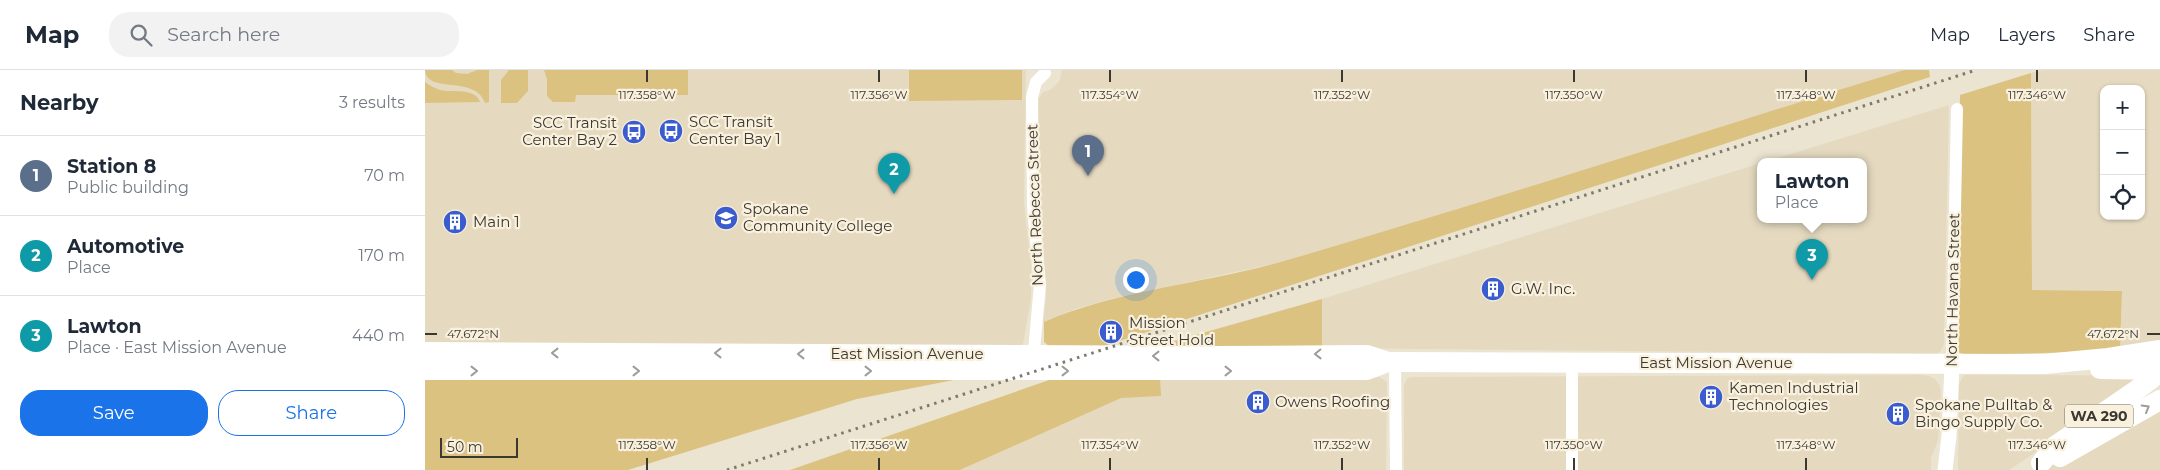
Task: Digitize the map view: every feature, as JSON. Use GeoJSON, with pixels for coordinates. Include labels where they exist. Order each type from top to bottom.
{"type":"FeatureCollection","features":[{"type":"Feature","properties":{"kind":"main road","name":"East Mission Avenue"},"geometry":{"type":"LineString","coordinates":[[425,370],[1033,363],[1215,356],[1367,355],[1392,362],[2044,364],[2108,358],[2160,350]]}},
{"type":"Feature","properties":{"kind":"main road","name":"East Mission Avenue"},"geometry":{"type":"LineString","coordinates":[[425,352],[1033,363]]}},
{"type":"Feature","properties":{"kind":"main road","name":"East Mission Avenue"},"geometry":{"type":"LineString","coordinates":[[2044,364],[2096,369],[2160,371]]}},
{"type":"Feature","properties":{"kind":"main road","name":"WA 290"},"geometry":{"type":"LineString","coordinates":[[2036,467],[2055,446],[2138,389],[2160,371]]}},
{"type":"Feature","properties":{"kind":"main road","name":"WA 290"},"geometry":{"type":"LineString","coordinates":[[2036,467],[2062,457],[2160,400]]}},
{"type":"Feature","properties":{"kind":"street","name":"North Rebecca Street"},"geometry":{"type":"LineString","coordinates":[[1033,363],[1040,286],[1033,207],[1032,97],[1036,82],[1045,73]]}},
{"type":"Feature","properties":{"kind":"street","name":"North Havana Street"},"geometry":{"type":"LineString","coordinates":[[1945,470],[1949,436],[1952,364],[1957,109]]}},
{"type":"Feature","properties":{"kind":"street"},"geometry":{"type":"LineString","coordinates":[[1392,362],[1396,470]]}},
{"type":"Feature","properties":{"kind":"street"},"geometry":{"type":"LineString","coordinates":[[1571,470],[1572,363]]}},
{"type":"Feature","properties":{"kind":"shaded area","name":"Spokane Community College"},"geometry":{"type":"Polygon","coordinates":[[[425,70],[1026,70],[1024,203],[1031,264],[1031,298],[1023,344],[1018,349],[425,347],[425,70]]]}},
{"type":"Feature","properties":{"kind":"shaded area"},"geometry":{"type":"Polygon","coordinates":[[[425,70],[452,70],[456,73],[467,74],[477,70],[489,70],[489,102],[485,103],[480,94],[472,89],[434,82],[428,77],[425,70]]]}},
{"type":"Feature","properties":{"kind":"shaded area"},"geometry":{"type":"Polygon","coordinates":[[[509,70],[528,70],[528,91],[517,103],[501,103],[501,80],[509,70]]]}},
{"type":"Feature","properties":{"kind":"shaded area"},"geometry":{"type":"Polygon","coordinates":[[[544,70],[688,70],[688,95],[576,95],[575,102],[553,102],[547,96],[547,79],[544,70]]]}},
{"type":"Feature","properties":{"kind":"shaded area"},"geometry":{"type":"Polygon","coordinates":[[[909,70],[1022,70],[1022,100],[909,101],[909,70]]]}},
{"type":"Feature","properties":{"kind":"shaded area"},"geometry":{"type":"Polygon","coordinates":[[[1062,70],[1904,70],[1709,131],[1647,153],[1281,262],[1110,299],[1075,309],[1043,323],[1046,297],[1039,205],[1038,105],[1039,98],[1043,92],[1050,90],[1059,82],[1062,70]]]}},
{"type":"Feature","properties":{"kind":"shaded area"},"geometry":{"type":"Polygon","coordinates":[[[1904,70],[1929,70],[1930,77],[1101,347],[1049,346],[1044,342],[1044,322],[1073,311],[1133,294],[1224,276],[1284,261],[1439,215],[1904,70]]]}},
{"type":"Feature","properties":{"kind":"shaded area"},"geometry":{"type":"Polygon","coordinates":[[[2043,70],[2160,70],[2160,346],[2120,351],[2122,291],[2032,290],[2031,73],[2043,70]]]}},
{"type":"Feature","properties":{"kind":"shaded area"},"geometry":{"type":"Polygon","coordinates":[[[2031,73],[2032,290],[2122,291],[2120,351],[1966,355],[1960,353],[1957,349],[1960,95],[2031,73]]]}},
{"type":"Feature","properties":{"kind":"shaded area"},"geometry":{"type":"Polygon","coordinates":[[[425,82],[440,90],[468,92],[477,97],[480,102],[425,103],[425,82]]]}},
{"type":"Feature","properties":{"kind":"shaded area"},"geometry":{"type":"Polygon","coordinates":[[[1949,105],[1944,344],[1940,352],[1936,354],[1322,348],[1322,299],[1757,164],[1757,223],[1867,223],[1867,158],[1778,158],[1949,105]]]}},
{"type":"Feature","properties":{"kind":"shaded area"},"geometry":{"type":"Polygon","coordinates":[[[1322,299],[1322,348],[1146,349],[1322,299]]]}},
{"type":"Feature","properties":{"kind":"shaded area"},"geometry":{"type":"Polygon","coordinates":[[[1921,375],[1935,379],[1940,386],[1941,394],[1938,441],[1931,458],[1931,470],[1404,470],[1404,385],[1408,378],[1413,377],[1921,375]]]}},
{"type":"Feature","properties":{"kind":"shaded area"},"geometry":{"type":"Polygon","coordinates":[[[1964,375],[2140,376],[2061,435],[2009,470],[1958,470],[1959,384],[1964,375]]]}},
{"type":"Feature","properties":{"kind":"shaded area"},"geometry":{"type":"Polygon","coordinates":[[[425,377],[964,378],[857,399],[628,470],[425,470],[425,377]]]}},
{"type":"Feature","properties":{"kind":"shaded area"},"geometry":{"type":"Polygon","coordinates":[[[1058,377],[1160,378],[1161,396],[1121,398],[960,470],[790,470],[1058,377]]]}},
{"type":"Feature","properties":{"kind":"shaded area"},"geometry":{"type":"Polygon","coordinates":[[[1379,377],[1386,381],[1387,385],[1386,470],[960,470],[1121,397],[1160,396],[1160,378],[1379,377]]]}},
{"type":"Feature","properties":{"kind":"shaded area"},"geometry":{"type":"Polygon","coordinates":[[[2160,404],[2160,470],[2045,470],[2094,441],[2160,404]]]}},
{"type":"Feature","properties":{"kind":"railway"},"geometry":{"type":"LineString","coordinates":[[727,470],[1976,70]]}},
{"type":"Feature","properties":{"kind":"place","name":"SCC Transit Center Bay 1"},"geometry":{"type":"Point","coordinates":[671,131]}},
{"type":"Feature","properties":{"kind":"place","name":"SCC Transit Center Bay 2"},"geometry":{"type":"Point","coordinates":[634,132]}},
{"type":"Feature","properties":{"kind":"place","name":"Station 8"},"geometry":{"type":"Point","coordinates":[1088,176]}},
{"type":"Feature","properties":{"kind":"place","name":"Automotive"},"geometry":{"type":"Point","coordinates":[894,194]}},
{"type":"Feature","properties":{"kind":"place","name":"Spokane Community College"},"geometry":{"type":"Point","coordinates":[726,218]}},
{"type":"Feature","properties":{"kind":"place","name":"Main 1"},"geometry":{"type":"Point","coordinates":[455,222]}},
{"type":"Feature","properties":{"kind":"place","name":"Lawton"},"geometry":{"type":"Point","coordinates":[1812,280]}},
{"type":"Feature","properties":{"kind":"place","name":"G.W. Inc."},"geometry":{"type":"Point","coordinates":[1493,289]}},
{"type":"Feature","properties":{"kind":"place","name":"Mission Street Hold"},"geometry":{"type":"Point","coordinates":[1111,332]}},
{"type":"Feature","properties":{"kind":"place","name":"Kamen Industrial Technologies"},"geometry":{"type":"Point","coordinates":[1711,397]}},
{"type":"Feature","properties":{"kind":"place","name":"Owens Roofing"},"geometry":{"type":"Point","coordinates":[1258,402]}},
{"type":"Feature","properties":{"kind":"place","name":"Spokane Pulltab & Bingo Supply Co."},"geometry":{"type":"Point","coordinates":[1898,414]}}]}
